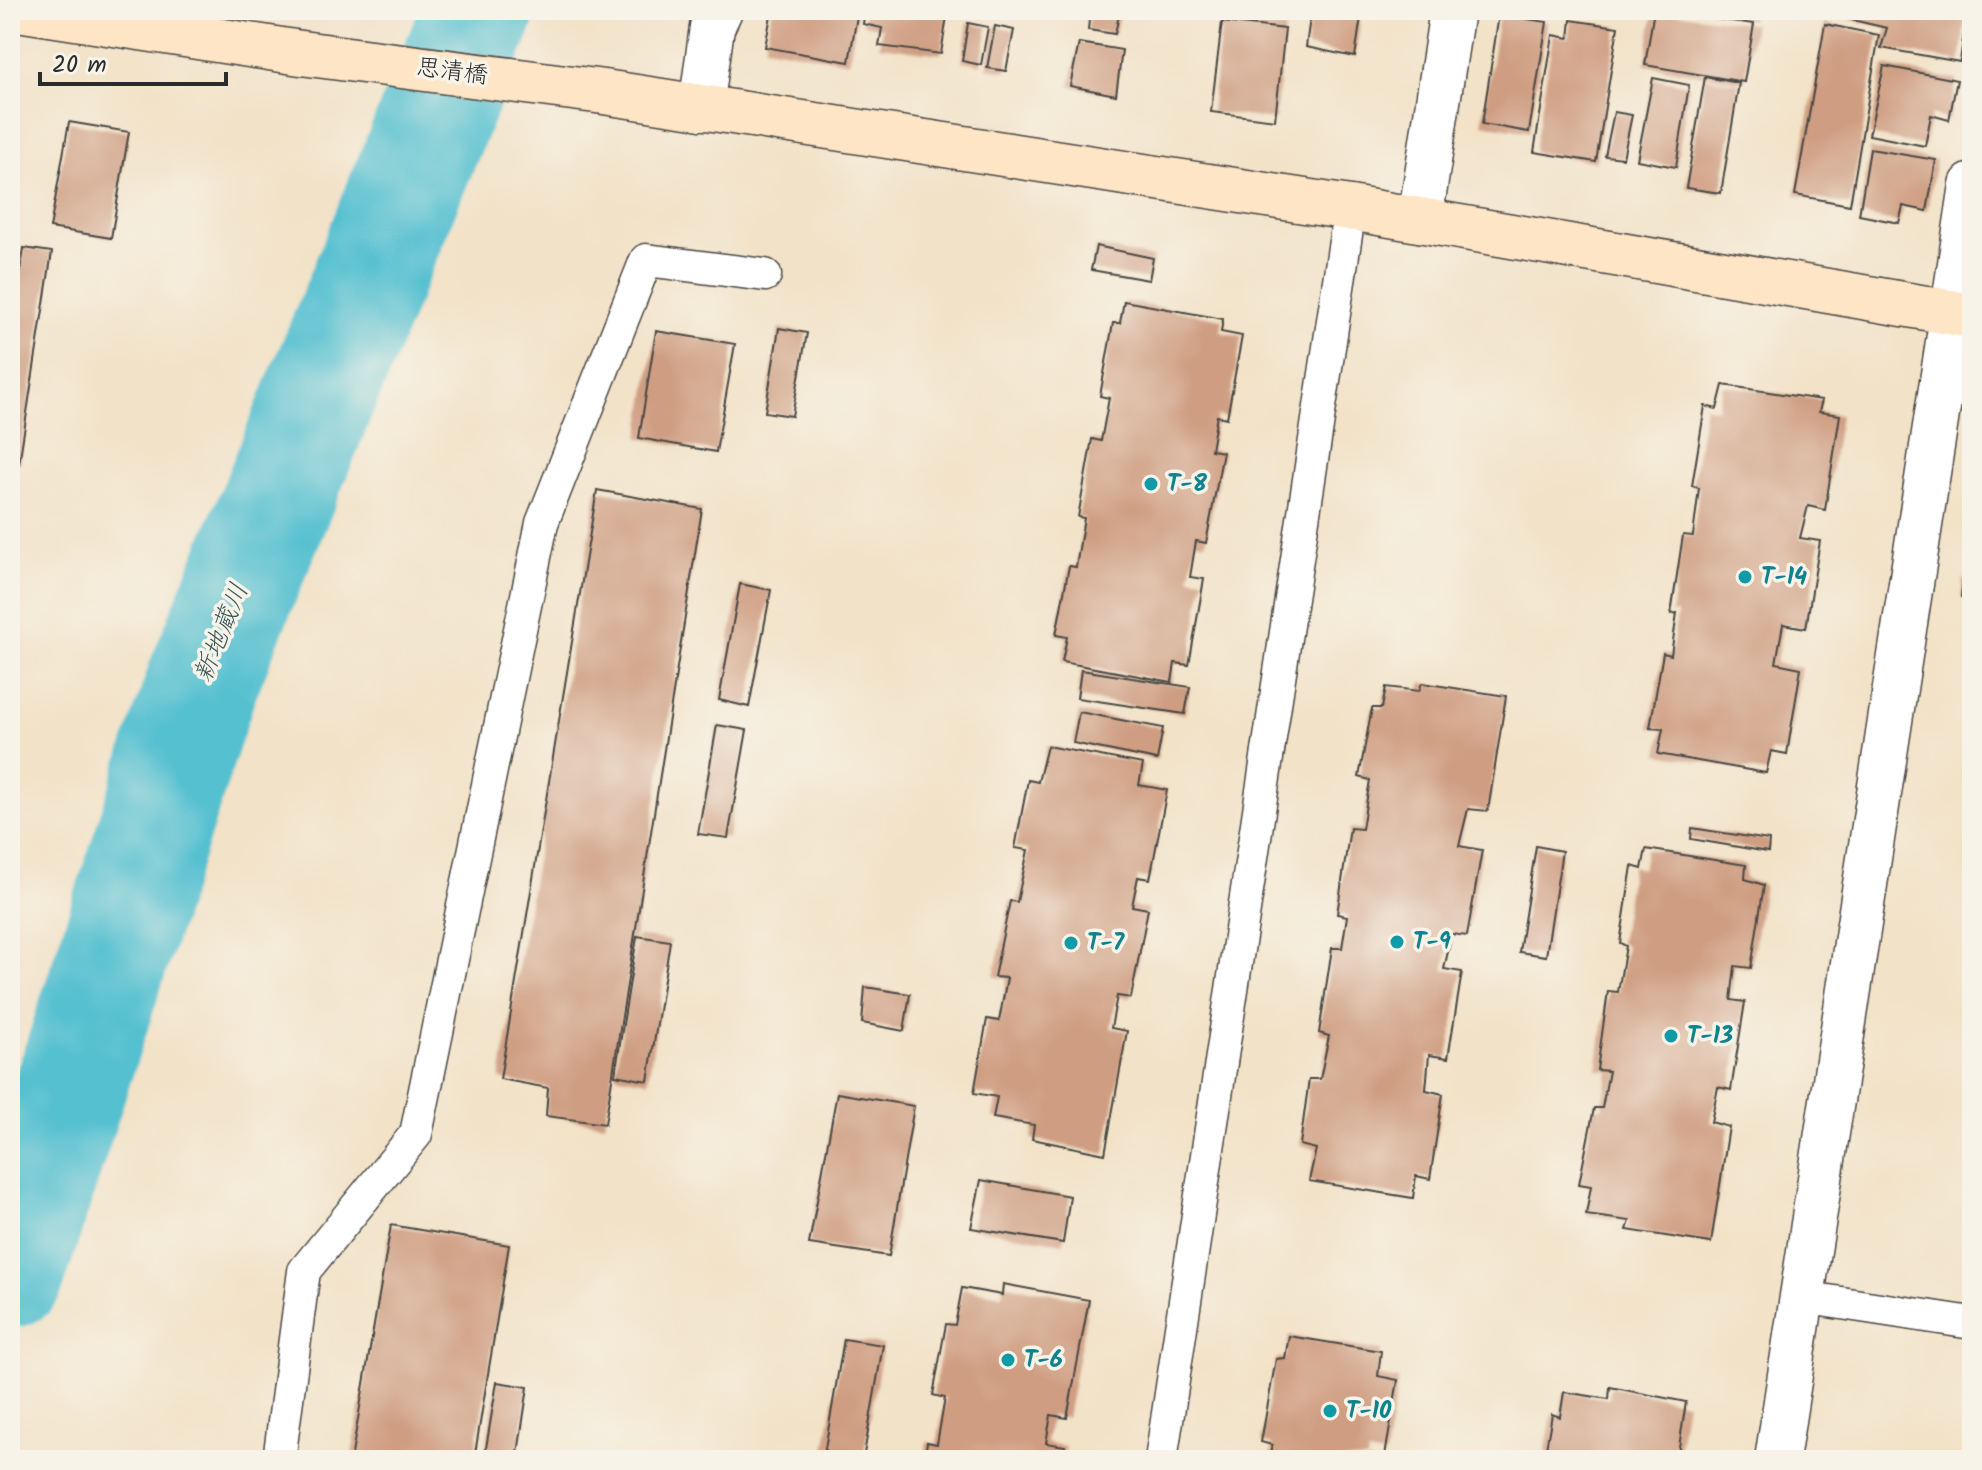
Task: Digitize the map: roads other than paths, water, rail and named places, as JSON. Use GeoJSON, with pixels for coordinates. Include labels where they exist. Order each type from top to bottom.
{"type":"FeatureCollection","features":[{"type":"Feature","properties":{"kind":"street","name":"思清橋"},"geometry":{"type":"LineString","coordinates":[[24,10],[301,53],[604,92],[1350,208],[1961,314]]}},
{"type":"Feature","properties":{"kind":"street"},"geometry":{"type":"LineString","coordinates":[[701,108],[712,27],[720,10]]}},
{"type":"Feature","properties":{"kind":"street"},"geometry":{"type":"LineString","coordinates":[[1420,220],[1452,10]]}},
{"type":"Feature","properties":{"kind":"street"},"geometry":{"type":"LineString","coordinates":[[1777,1460],[1961,314],[1972,185]]}},
{"type":"Feature","properties":{"kind":"lane"},"geometry":{"type":"LineString","coordinates":[[1161,1460],[1350,208]]}},
{"type":"Feature","properties":{"kind":"lane"},"geometry":{"type":"LineString","coordinates":[[279,1460],[304,1271],[416,1134],[542,523],[646,260],[765,275]]}},
{"type":"Feature","properties":{"kind":"lane"},"geometry":{"type":"LineString","coordinates":[[1802,1297],[1972,1323]]}},
{"type":"Feature","properties":{"kind":"waterway","name":"新地蔵川"},"geometry":{"type":"LineString","coordinates":[[10,1272],[202,682],[479,10]]}},
{"type":"Feature","properties":{"kind":"place","name":"T-8"},"geometry":{"type":"Point","coordinates":[1151,484]}},
{"type":"Feature","properties":{"kind":"place","name":"T-14"},"geometry":{"type":"Point","coordinates":[1745,577]}},
{"type":"Feature","properties":{"kind":"place","name":"T-9"},"geometry":{"type":"Point","coordinates":[1397,942]}},
{"type":"Feature","properties":{"kind":"place","name":"T-7"},"geometry":{"type":"Point","coordinates":[1071,943]}},
{"type":"Feature","properties":{"kind":"place","name":"T-13"},"geometry":{"type":"Point","coordinates":[1671,1036]}},
{"type":"Feature","properties":{"kind":"place","name":"T-6"},"geometry":{"type":"Point","coordinates":[1008,1360]}},
{"type":"Feature","properties":{"kind":"place","name":"T-10"},"geometry":{"type":"Point","coordinates":[1330,1411]}}]}
